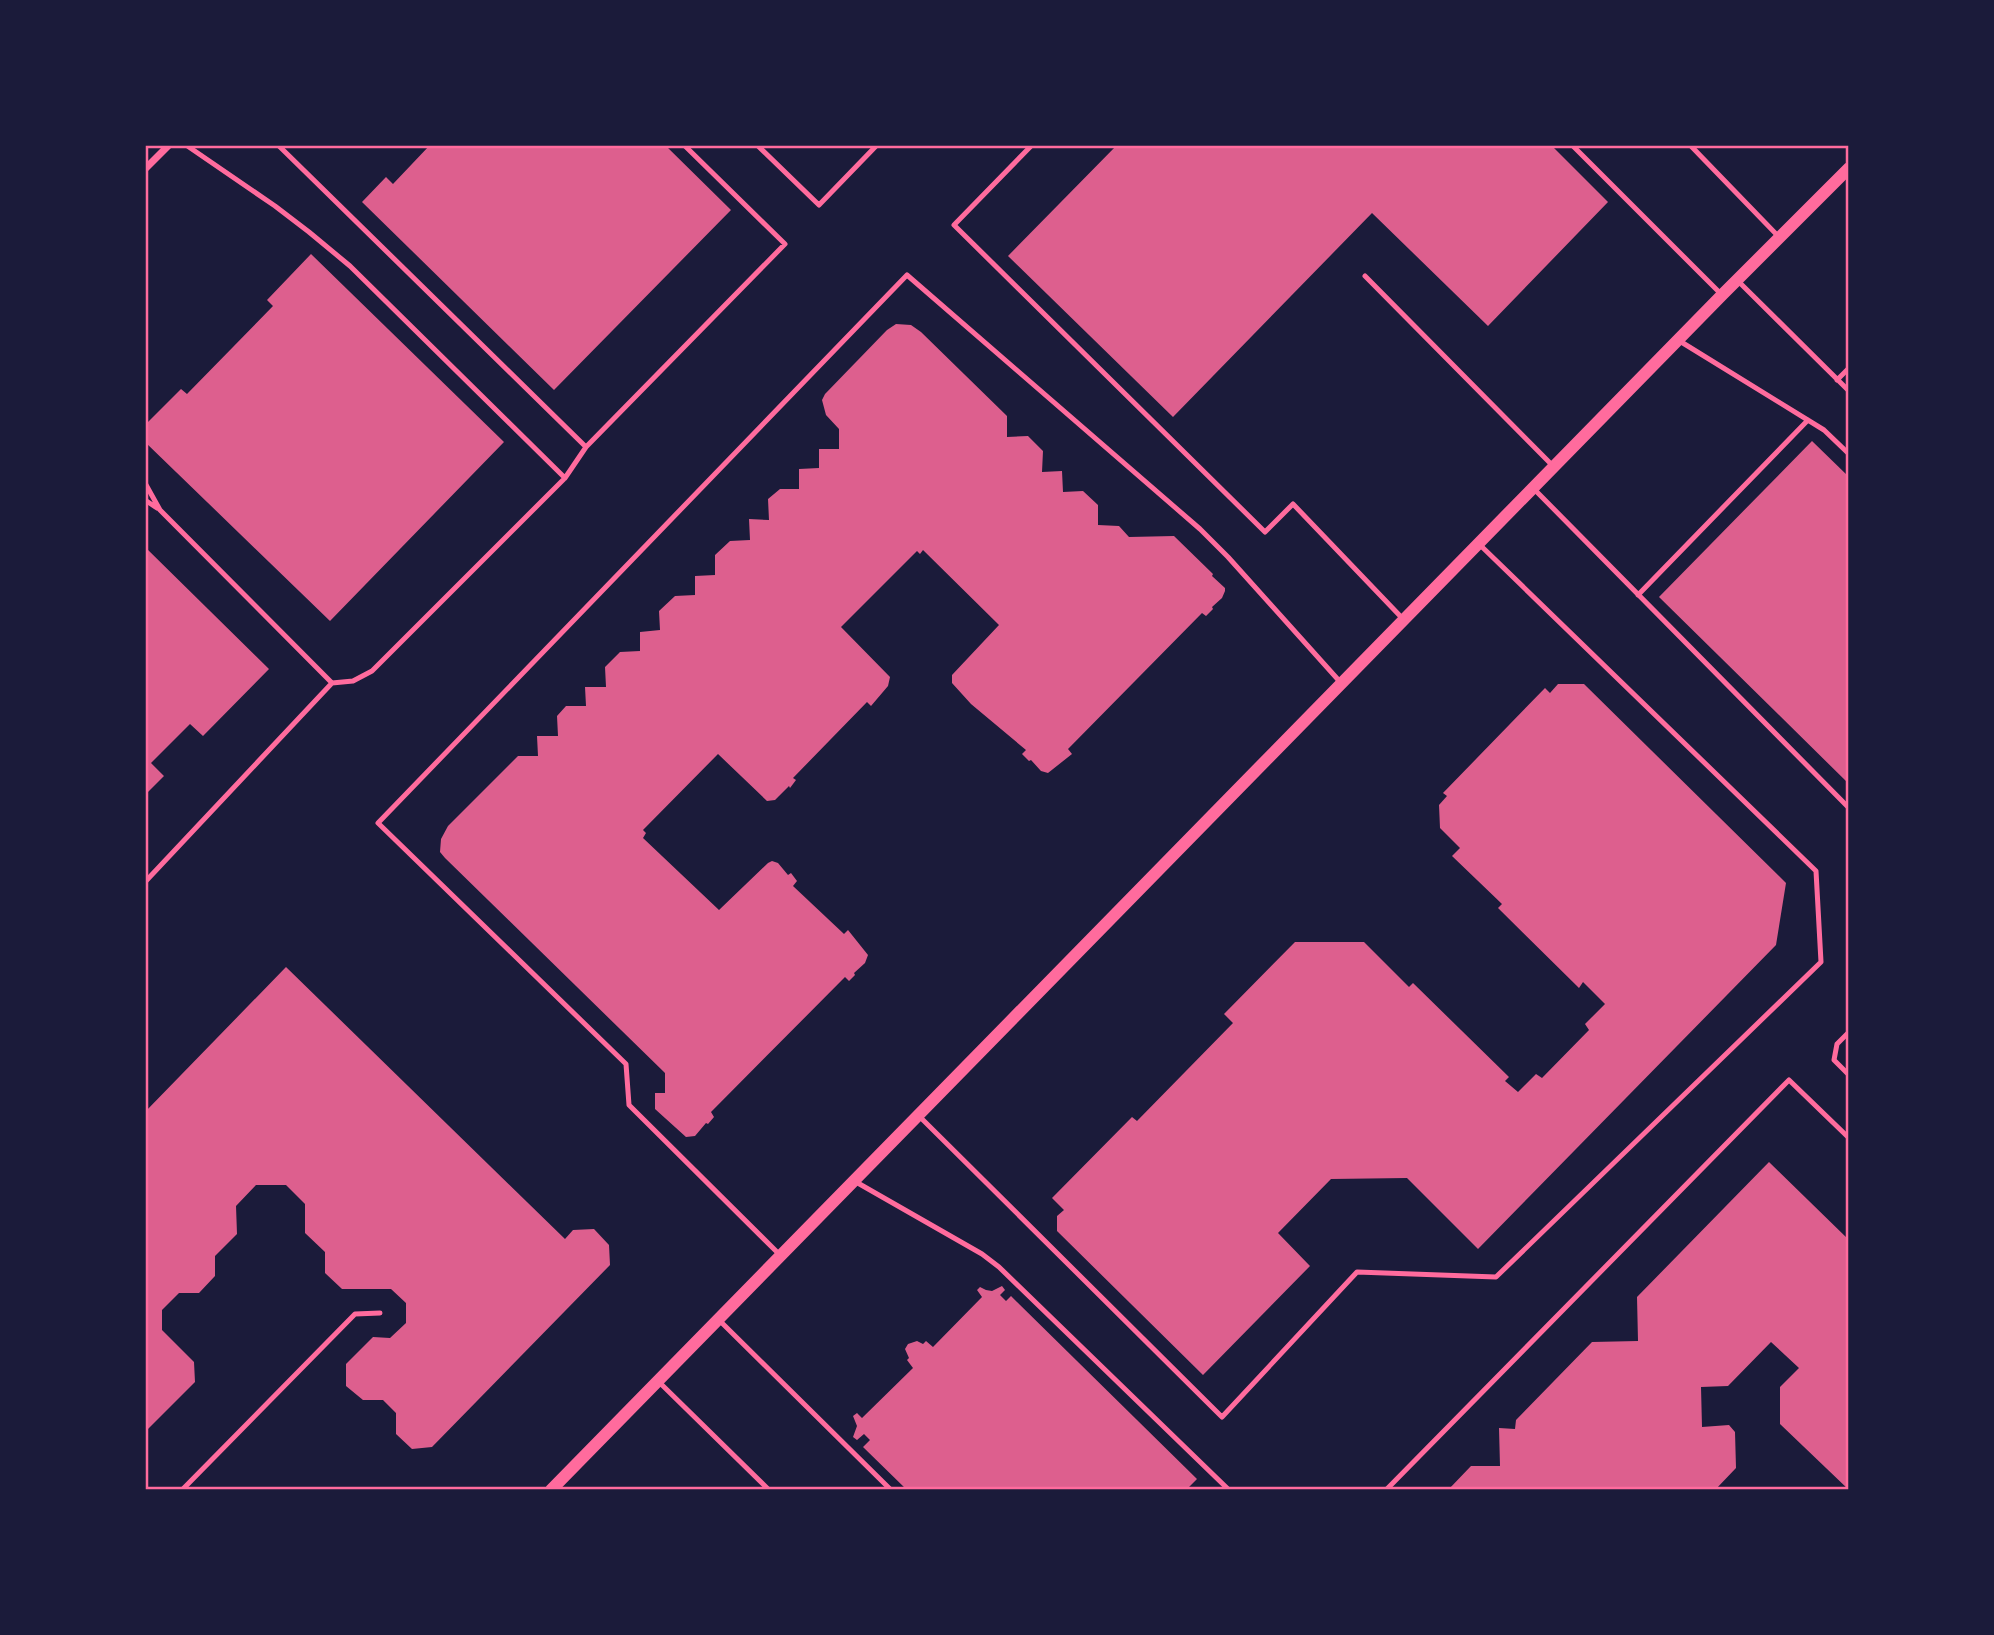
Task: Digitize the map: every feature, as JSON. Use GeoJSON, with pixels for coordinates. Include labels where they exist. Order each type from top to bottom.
{"type":"FeatureCollection","features":[{"type":"Feature","properties":{"kind":"street"},"geometry":{"type":"LineString","coordinates":[[145,169],[169,145]]}},
{"type":"Feature","properties":{"kind":"street"},"geometry":{"type":"LineString","coordinates":[[551,1490],[1849,168]]}},
{"type":"Feature","properties":{"kind":"lane"},"geometry":{"type":"LineString","coordinates":[[186,145],[275,206],[351,267],[565,478]]}},
{"type":"Feature","properties":{"kind":"lane"},"geometry":{"type":"LineString","coordinates":[[278,145],[586,447]]}},
{"type":"Feature","properties":{"kind":"lane"},"geometry":{"type":"LineString","coordinates":[[145,882],[332,683],[353,681],[372,671],[565,478],[586,447],[785,244],[684,145]]}},
{"type":"Feature","properties":{"kind":"lane"},"geometry":{"type":"LineString","coordinates":[[757,145],[819,205],[877,145]]}},
{"type":"Feature","properties":{"kind":"lane"},"geometry":{"type":"LineString","coordinates":[[1031,145],[954,225],[1265,532],[1293,504],[1405,620]]}},
{"type":"Feature","properties":{"kind":"lane"},"geometry":{"type":"LineString","coordinates":[[1572,145],[1722,295]]}},
{"type":"Feature","properties":{"kind":"lane"},"geometry":{"type":"LineString","coordinates":[[1690,145],[1780,238]]}},
{"type":"Feature","properties":{"kind":"lane"},"geometry":{"type":"LineString","coordinates":[[780,1255],[629,1105],[626,1064],[378,823],[907,275],[1200,529],[1342,684]]}},
{"type":"Feature","properties":{"kind":"lane"},"geometry":{"type":"LineString","coordinates":[[1364,276],[1554,467]]}},
{"type":"Feature","properties":{"kind":"lane"},"geometry":{"type":"LineString","coordinates":[[1737,280],[1849,391]]}},
{"type":"Feature","properties":{"kind":"lane"},"geometry":{"type":"LineString","coordinates":[[1678,340],[1824,430],[1849,454]]}},
{"type":"Feature","properties":{"kind":"lane"},"geometry":{"type":"LineString","coordinates":[[1837,380],[1849,368]]}},
{"type":"Feature","properties":{"kind":"lane"},"geometry":{"type":"LineString","coordinates":[[1638,595],[1808,420]]}},
{"type":"Feature","properties":{"kind":"lane"},"geometry":{"type":"LineString","coordinates":[[145,483],[160,510]]}},
{"type":"Feature","properties":{"kind":"lane"},"geometry":{"type":"LineString","coordinates":[[1533,489],[1849,808]]}},
{"type":"Feature","properties":{"kind":"lane"},"geometry":{"type":"LineString","coordinates":[[145,500],[160,510],[332,683]]}},
{"type":"Feature","properties":{"kind":"lane"},"geometry":{"type":"LineString","coordinates":[[918,1115],[1222,1417],[1357,1272],[1496,1277],[1821,962],[1816,871],[1479,544]]}},
{"type":"Feature","properties":{"kind":"lane"},"geometry":{"type":"LineString","coordinates":[[1849,1032],[1837,1044],[1834,1060],[1849,1075]]}},
{"type":"Feature","properties":{"kind":"lane"},"geometry":{"type":"LineString","coordinates":[[1386,1490],[1789,1080],[1849,1138]]}},
{"type":"Feature","properties":{"kind":"lane"},"geometry":{"type":"LineString","coordinates":[[853,1181],[982,1254],[999,1267],[1229,1490]]}},
{"type":"Feature","properties":{"kind":"lane"},"geometry":{"type":"LineString","coordinates":[[182,1490],[355,1314],[380,1313]]}},
{"type":"Feature","properties":{"kind":"lane"},"geometry":{"type":"LineString","coordinates":[[718,1319],[891,1490]]}},
{"type":"Feature","properties":{"kind":"lane"},"geometry":{"type":"LineString","coordinates":[[657,1380],[769,1490]]}},
{"type":"Feature","properties":{"kind":"building"},"geometry":{"type":"Polygon","coordinates":[[[430,145],[665,145],[731,210],[554,390],[362,202],[386,177],[393,184],[430,145]]]}},
{"type":"Feature","properties":{"kind":"building"},"geometry":{"type":"Polygon","coordinates":[[[1117,145],[1551,145],[1608,202],[1488,326],[1372,213],[1173,417],[1008,256],[1117,145]]]}},
{"type":"Feature","properties":{"kind":"building"},"geometry":{"type":"Polygon","coordinates":[[[311,254],[504,442],[330,621],[145,442],[145,425],[181,389],[187,394],[273,306],[267,300],[311,254]]]}},
{"type":"Feature","properties":{"kind":"building"},"geometry":{"type":"Polygon","coordinates":[[[896,324],[911,325],[921,332],[1007,416],[1007,437],[1028,436],[1043,451],[1042,472],[1062,471],[1063,492],[1083,491],[1098,505],[1098,525],[1119,526],[1129,537],[1174,536],[1213,574],[1225,591],[1213,609],[1206,616],[1202,613],[1068,749],[1072,754],[1048,773],[1029,761],[1022,754],[1026,750],[971,704],[952,683],[952,675],[999,625],[923,550],[920,554],[917,551],[841,627],[890,677],[888,686],[871,706],[867,702],[793,778],[796,780],[790,788],[789,786],[775,800],[767,801],[718,754],[643,830],[646,833],[643,838],[719,910],[768,863],[778,863],[797,881],[793,886],[844,934],[848,930],[868,955],[865,963],[849,981],[845,977],[711,1112],[714,1117],[708,1124],[695,1136],[686,1137],[655,1109],[655,1093],[665,1093],[665,1073],[445,858],[440,852],[441,839],[448,826],[518,756],[538,756],[537,736],[558,736],[557,716],[566,706],[586,706],[585,687],[606,687],[605,667],[620,652],[640,651],[640,632],[660,630],[659,611],[675,596],[695,595],[695,576],[715,575],[715,555],[730,541],[750,540],[749,519],[769,520],[768,499],[780,489],[799,489],[799,469],[819,468],[819,449],[839,449],[839,429],[826,415],[822,400],[887,330],[896,324]]]}},
{"type":"Feature","properties":{"kind":"building"},"geometry":{"type":"Polygon","coordinates":[[[1812,441],[1849,477],[1849,784],[1659,597],[1812,441]]]}},
{"type":"Feature","properties":{"kind":"building"},"geometry":{"type":"Polygon","coordinates":[[[145,547],[269,669],[203,736],[190,724],[151,763],[164,776],[145,795],[145,547]]]}},
{"type":"Feature","properties":{"kind":"building"},"geometry":{"type":"Polygon","coordinates":[[[1558,684],[1584,684],[1786,883],[1776,945],[1478,1249],[1407,1178],[1331,1179],[1278,1233],[1310,1266],[1203,1375],[1057,1231],[1057,1216],[1064,1210],[1052,1198],[1132,1117],[1137,1121],[1233,1023],[1224,1014],[1295,942],[1364,942],[1409,987],[1413,983],[1509,1077],[1505,1081],[1518,1092],[1536,1074],[1542,1078],[1589,1030],[1585,1024],[1605,1004],[1583,982],[1579,988],[1498,908],[1502,904],[1452,856],[1460,848],[1440,828],[1439,805],[1447,796],[1443,793],[1545,688],[1550,693],[1558,684]]]}},
{"type":"Feature","properties":{"kind":"building"},"geometry":{"type":"Polygon","coordinates":[[[286,967],[565,1239],[573,1230],[594,1229],[609,1245],[610,1265],[432,1447],[412,1449],[396,1434],[396,1413],[383,1400],[363,1400],[346,1386],[346,1364],[373,1337],[390,1338],[406,1323],[406,1303],[391,1289],[342,1289],[325,1273],[325,1252],[305,1233],[305,1204],[286,1185],[256,1185],[236,1206],[237,1234],[215,1256],[215,1276],[199,1293],[179,1293],[162,1310],[162,1330],[194,1362],[195,1382],[145,1432],[145,1112],[286,967]]]}},
{"type":"Feature","properties":{"kind":"building"},"geometry":{"type":"Polygon","coordinates":[[[1769,1162],[1849,1240],[1849,1490],[1780,1424],[1780,1387],[1799,1368],[1771,1342],[1728,1386],[1701,1387],[1702,1427],[1729,1425],[1735,1432],[1736,1468],[1715,1490],[1448,1490],[1471,1466],[1500,1466],[1499,1428],[1515,1429],[1516,1420],[1592,1342],[1638,1341],[1637,1297],[1769,1162]]]}},
{"type":"Feature","properties":{"kind":"building"},"geometry":{"type":"Polygon","coordinates":[[[1002,1286],[1005,1290],[1000,1295],[1006,1301],[1011,1296],[1197,1479],[1186,1490],[907,1490],[863,1447],[870,1440],[864,1434],[857,1440],[853,1437],[857,1426],[853,1416],[857,1413],[862,1418],[913,1368],[907,1360],[909,1358],[905,1349],[908,1344],[917,1341],[923,1344],[926,1341],[933,1347],[982,1297],[977,1290],[980,1287],[992,1291],[1002,1286]]]}}]}
